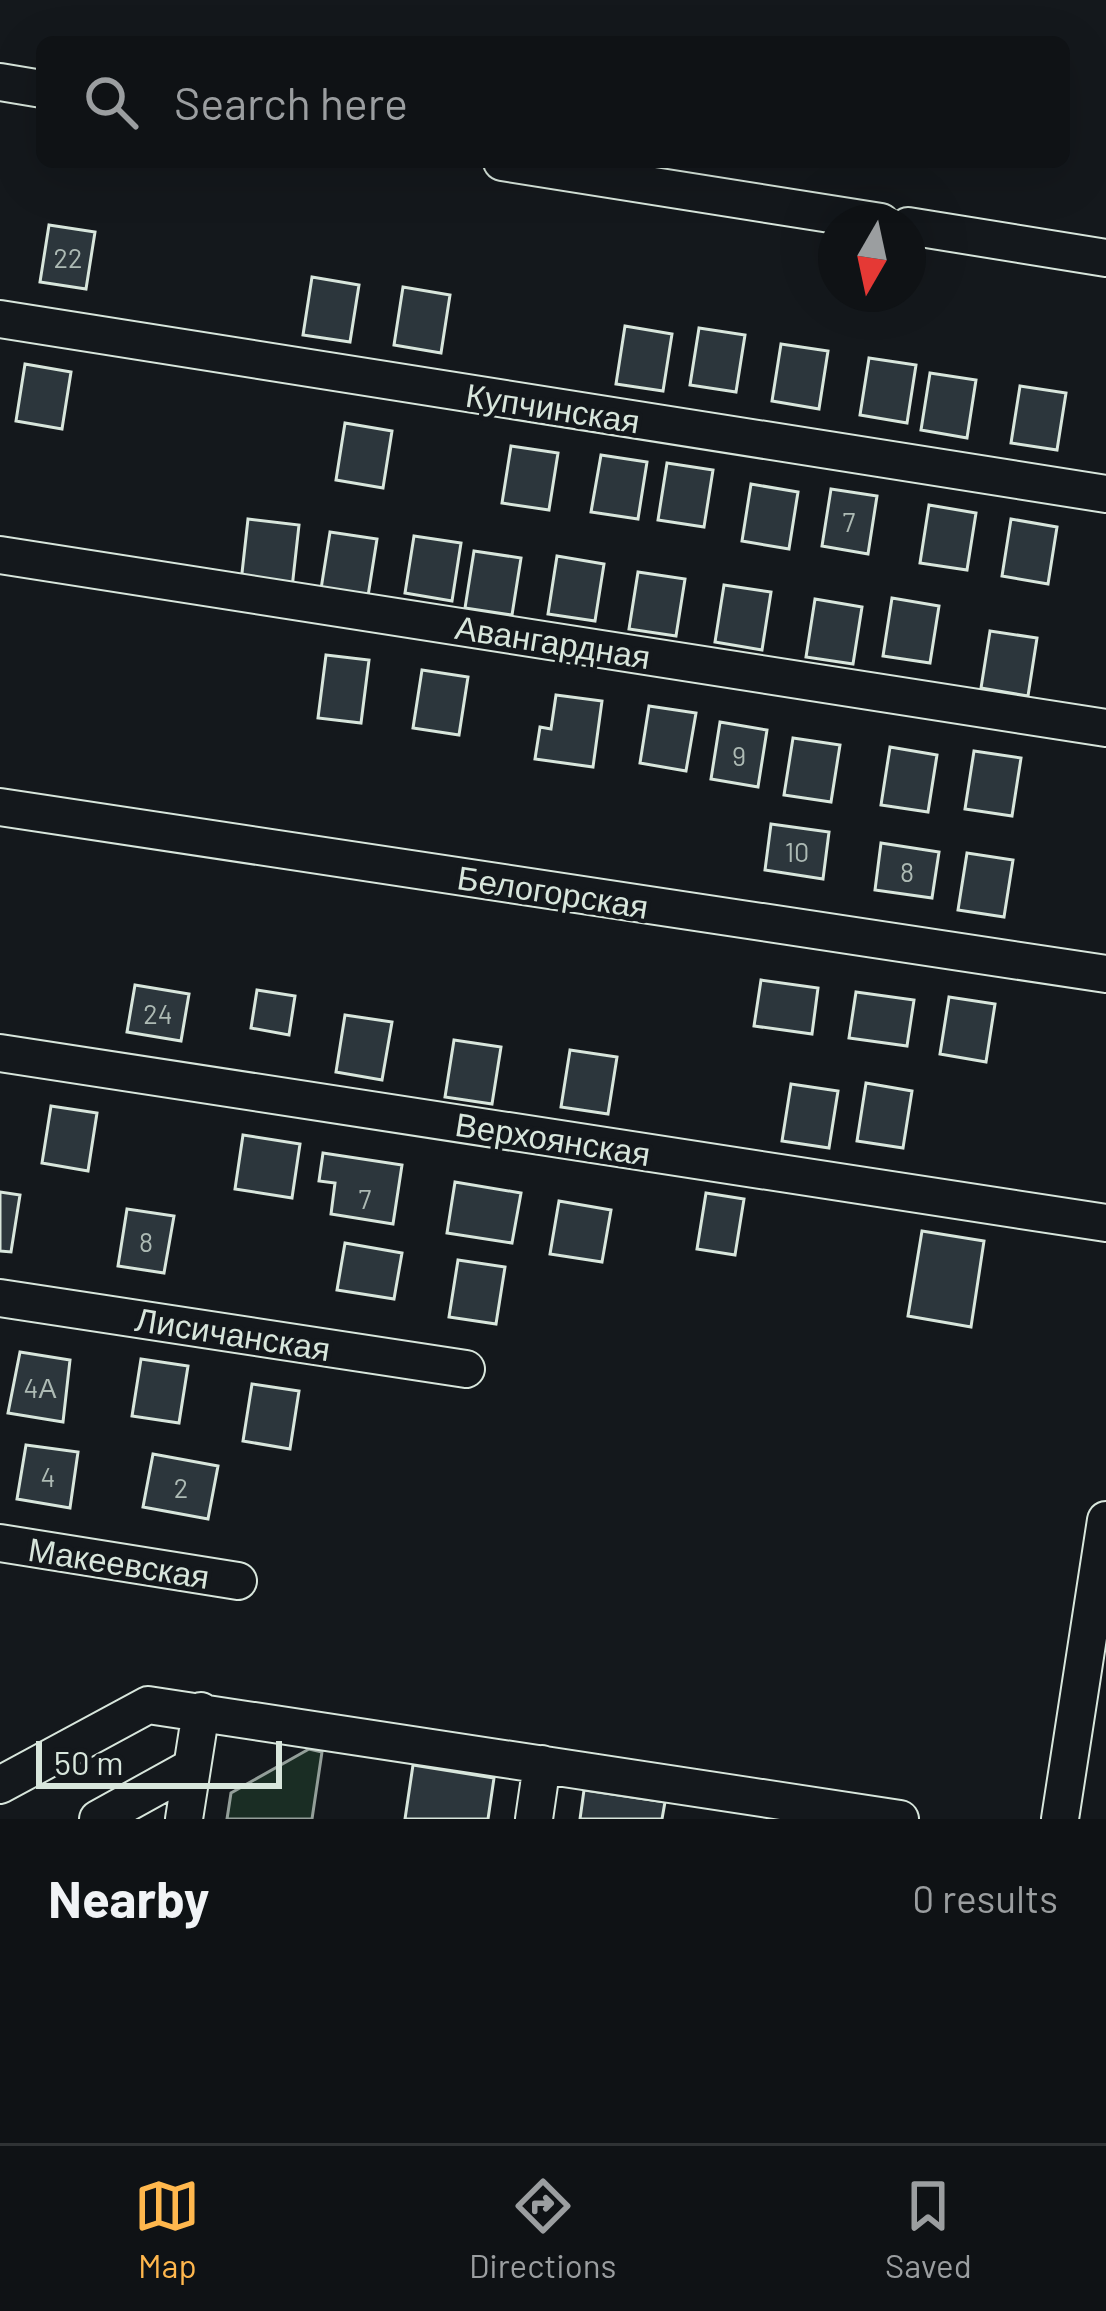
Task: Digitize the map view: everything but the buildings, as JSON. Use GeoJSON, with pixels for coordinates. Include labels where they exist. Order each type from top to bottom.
{"type":"FeatureCollection","features":[{"type":"Feature","properties":{"kind":"street"},"geometry":{"type":"LineString","coordinates":[[0,82],[36,88]]}},
{"type":"Feature","properties":{"kind":"street"},"geometry":{"type":"LineString","coordinates":[[540,168],[818,212]]}},
{"type":"Feature","properties":{"kind":"street"},"geometry":{"type":"LineString","coordinates":[[926,229],[1106,258]]}},
{"type":"Feature","properties":{"kind":"street","name":"Купчинская"},"geometry":{"type":"LineString","coordinates":[[0,319],[1106,494]]}},
{"type":"Feature","properties":{"kind":"street","name":"Авангардная"},"geometry":{"type":"LineString","coordinates":[[0,554],[1106,728]]}},
{"type":"Feature","properties":{"kind":"street","name":"Белогорская"},"geometry":{"type":"LineString","coordinates":[[0,807],[1106,974]]}},
{"type":"Feature","properties":{"kind":"street","name":"Верхоянская"},"geometry":{"type":"LineString","coordinates":[[0,1053],[1106,1223]]}},
{"type":"Feature","properties":{"kind":"street","name":"Лисичанская"},"geometry":{"type":"LineString","coordinates":[[0,1298],[466,1369]]}},
{"type":"Feature","properties":{"kind":"street"},"geometry":{"type":"LineString","coordinates":[[1060,1819],[1106,1520]]}},
{"type":"Feature","properties":{"kind":"street","name":"Макеевская"},"geometry":{"type":"LineString","coordinates":[[0,1543],[238,1581]]}},
{"type":"Feature","properties":{"kind":"street"},"geometry":{"type":"LineString","coordinates":[[0,1785],[148,1705],[876,1817]]}},
{"type":"Feature","properties":{"kind":"street"},"geometry":{"type":"LineString","coordinates":[[184,1819],[200,1711]]}},
{"type":"Feature","properties":{"kind":"street"},"geometry":{"type":"LineString","coordinates":[[534,1819],[542,1764]]}},
{"type":"Feature","properties":{"kind":"street"},"geometry":{"type":"LineString","coordinates":[[98,1819],[192,1767]]}},
{"type":"Feature","properties":{"kind":"green space"},"geometry":{"type":"Polygon","coordinates":[[[309,1749],[322,1752],[312,1819],[227,1819],[231,1793],[309,1749]]]}}]}
